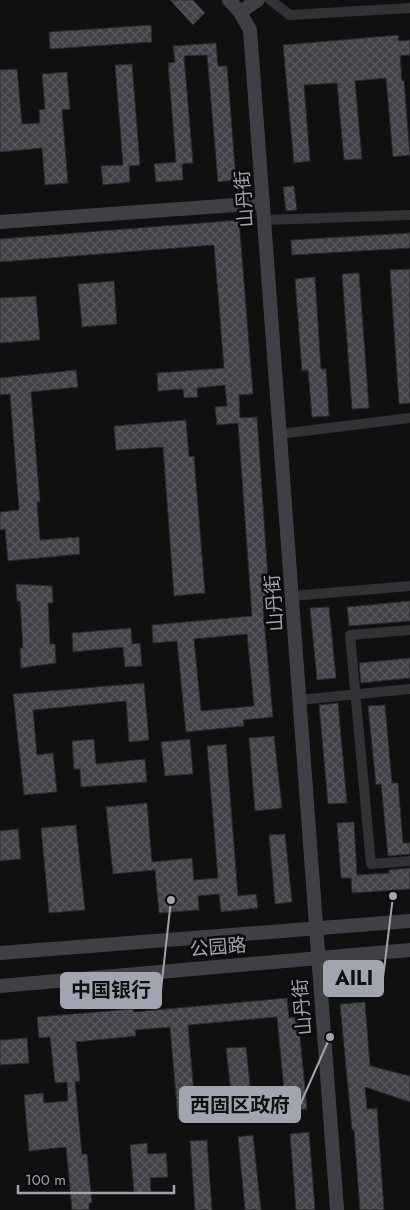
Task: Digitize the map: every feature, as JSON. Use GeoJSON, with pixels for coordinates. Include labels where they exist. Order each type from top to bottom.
{"type":"FeatureCollection","features":[{"type":"Feature","properties":{"kind":"street","name":"山丹街"},"geometry":{"type":"LineString","coordinates":[[229,0],[240,12],[250,30],[337,1210]]}},
{"type":"Feature","properties":{"kind":"street"},"geometry":{"type":"LineString","coordinates":[[240,12],[258,0]]}},
{"type":"Feature","properties":{"kind":"street"},"geometry":{"type":"LineString","coordinates":[[270,0],[290,15],[410,8]]}},
{"type":"Feature","properties":{"kind":"street"},"geometry":{"type":"LineString","coordinates":[[0,222],[263,203]]}},
{"type":"Feature","properties":{"kind":"street"},"geometry":{"type":"LineString","coordinates":[[264,220],[410,215]]}},
{"type":"Feature","properties":{"kind":"street"},"geometry":{"type":"LineString","coordinates":[[280,434],[410,418]]}},
{"type":"Feature","properties":{"kind":"street"},"geometry":{"type":"LineString","coordinates":[[292,596],[410,586]]}},
{"type":"Feature","properties":{"kind":"street"},"geometry":{"type":"LineString","coordinates":[[410,630],[350,636],[372,864],[410,861]]}},
{"type":"Feature","properties":{"kind":"street"},"geometry":{"type":"LineString","coordinates":[[299,700],[410,690]]}},
{"type":"Feature","properties":{"kind":"street","name":"公园路"},"geometry":{"type":"LineString","coordinates":[[0,952],[410,921]]}},
{"type":"Feature","properties":{"kind":"street","name":"公园路"},"geometry":{"type":"LineString","coordinates":[[0,986],[410,950]]}},
{"type":"Feature","properties":{"kind":"building"},"geometry":{"type":"Polygon","coordinates":[[[170,0],[193,0],[205,13],[193,25],[170,0]]]}},
{"type":"Feature","properties":{"kind":"building"},"geometry":{"type":"Polygon","coordinates":[[[151,25],[152,42],[50,49],[49,32],[151,25]]]}},
{"type":"Feature","properties":{"kind":"building"},"geometry":{"type":"Polygon","coordinates":[[[398,35],[399,41],[410,40],[410,55],[400,56],[410,155],[393,157],[386,78],[355,81],[362,159],[344,160],[337,83],[304,85],[310,161],[294,163],[283,45],[398,35]]]}},
{"type":"Feature","properties":{"kind":"building"},"geometry":{"type":"Polygon","coordinates":[[[216,43],[218,66],[227,66],[236,180],[218,182],[207,55],[184,56],[193,163],[182,164],[183,180],[156,182],[154,164],[176,162],[168,63],[175,62],[173,46],[216,43]]]}},
{"type":"Feature","properties":{"kind":"building"},"geometry":{"type":"Polygon","coordinates":[[[132,64],[140,165],[129,166],[130,182],[103,185],[101,166],[123,165],[115,65],[132,64]]]}},
{"type":"Feature","properties":{"kind":"building"},"geometry":{"type":"Polygon","coordinates":[[[17,69],[22,124],[40,123],[39,110],[45,109],[42,74],[67,72],[70,109],[62,110],[68,183],[45,185],[42,148],[0,152],[0,70],[17,69]]]}},
{"type":"Feature","properties":{"kind":"building"},"geometry":{"type":"Polygon","coordinates":[[[294,186],[297,210],[286,211],[283,187],[294,186]]]}},
{"type":"Feature","properties":{"kind":"building"},"geometry":{"type":"Polygon","coordinates":[[[239,220],[253,394],[239,395],[240,418],[257,417],[270,609],[263,609],[273,717],[243,720],[244,726],[186,732],[177,641],[153,643],[152,625],[252,616],[238,423],[217,425],[215,407],[227,406],[225,385],[197,388],[198,397],[184,398],[183,389],[158,391],[157,373],[224,368],[214,245],[0,262],[0,239],[239,220]],[[247,634],[194,639],[201,711],[254,706],[247,634]]]}},
{"type":"Feature","properties":{"kind":"building"},"geometry":{"type":"Polygon","coordinates":[[[410,233],[410,248],[292,255],[291,240],[410,233]]]}},
{"type":"Feature","properties":{"kind":"building"},"geometry":{"type":"Polygon","coordinates":[[[410,269],[410,403],[399,404],[390,270],[410,269]]]}},
{"type":"Feature","properties":{"kind":"building"},"geometry":{"type":"Polygon","coordinates":[[[359,273],[369,408],[352,409],[342,274],[359,273]]]}},
{"type":"Feature","properties":{"kind":"building"},"geometry":{"type":"Polygon","coordinates":[[[315,277],[321,369],[326,369],[329,416],[312,417],[308,370],[302,371],[295,279],[315,277]]]}},
{"type":"Feature","properties":{"kind":"building"},"geometry":{"type":"Polygon","coordinates":[[[114,281],[117,324],[82,327],[78,284],[114,281]]]}},
{"type":"Feature","properties":{"kind":"building"},"geometry":{"type":"Polygon","coordinates":[[[36,296],[40,340],[0,343],[0,298],[36,296]]]}},
{"type":"Feature","properties":{"kind":"building"},"geometry":{"type":"Polygon","coordinates":[[[76,370],[78,387],[31,392],[40,502],[37,502],[40,540],[79,537],[80,554],[8,561],[5,529],[0,530],[0,512],[19,510],[10,394],[0,395],[0,378],[76,370]]]}},
{"type":"Feature","properties":{"kind":"building"},"geometry":{"type":"Polygon","coordinates":[[[186,420],[189,457],[194,456],[205,593],[174,596],[163,447],[116,450],[114,426],[186,420]]]}},
{"type":"Feature","properties":{"kind":"building"},"geometry":{"type":"Polygon","coordinates":[[[16,584],[52,586],[53,603],[48,603],[50,644],[55,644],[56,663],[21,668],[20,648],[23,648],[20,601],[17,602],[16,584]]]}},
{"type":"Feature","properties":{"kind":"building"},"geometry":{"type":"Polygon","coordinates":[[[410,601],[410,621],[349,626],[347,607],[410,601]]]}},
{"type":"Feature","properties":{"kind":"building"},"geometry":{"type":"Polygon","coordinates":[[[329,607],[336,678],[317,680],[310,608],[329,607]]]}},
{"type":"Feature","properties":{"kind":"building"},"geometry":{"type":"Polygon","coordinates":[[[131,628],[132,644],[140,643],[142,666],[125,667],[123,647],[73,652],[72,633],[131,628]]]}},
{"type":"Feature","properties":{"kind":"building"},"geometry":{"type":"Polygon","coordinates":[[[410,658],[410,678],[361,683],[359,663],[410,658]]]}},
{"type":"Feature","properties":{"kind":"building"},"geometry":{"type":"Polygon","coordinates":[[[144,683],[149,740],[129,742],[126,701],[33,710],[37,755],[53,753],[57,792],[24,795],[13,694],[144,683]]]}},
{"type":"Feature","properties":{"kind":"building"},"geometry":{"type":"Polygon","coordinates":[[[338,703],[347,803],[328,804],[319,705],[338,703]]]}},
{"type":"Feature","properties":{"kind":"building"},"geometry":{"type":"Polygon","coordinates":[[[385,705],[392,783],[398,783],[403,843],[410,843],[410,854],[388,856],[381,784],[376,785],[368,706],[385,705]]]}},
{"type":"Feature","properties":{"kind":"building"},"geometry":{"type":"Polygon","coordinates":[[[274,736],[282,808],[255,811],[249,738],[274,736]]]}},
{"type":"Feature","properties":{"kind":"building"},"geometry":{"type":"Polygon","coordinates":[[[94,739],[96,764],[145,759],[147,782],[81,787],[80,769],[74,769],[72,741],[94,739]]]}},
{"type":"Feature","properties":{"kind":"building"},"geometry":{"type":"Polygon","coordinates":[[[190,739],[193,774],[165,776],[161,742],[190,739]]]}},
{"type":"Feature","properties":{"kind":"building"},"geometry":{"type":"Polygon","coordinates":[[[226,744],[238,896],[256,894],[258,908],[221,912],[219,894],[198,896],[199,910],[159,913],[155,870],[113,874],[106,807],[147,803],[152,862],[192,858],[194,880],[218,878],[207,746],[226,744]]]}},
{"type":"Feature","properties":{"kind":"building"},"geometry":{"type":"Polygon","coordinates":[[[354,822],[357,875],[389,873],[389,870],[410,868],[410,889],[352,893],[351,878],[341,878],[337,823],[354,822]]]}},
{"type":"Feature","properties":{"kind":"building"},"geometry":{"type":"Polygon","coordinates":[[[76,825],[85,910],[49,913],[41,828],[76,825]]]}},
{"type":"Feature","properties":{"kind":"building"},"geometry":{"type":"Polygon","coordinates":[[[18,829],[21,859],[0,861],[0,831],[18,829]]]}},
{"type":"Feature","properties":{"kind":"building"},"geometry":{"type":"Polygon","coordinates":[[[285,834],[292,902],[275,904],[269,835],[285,834]]]}},
{"type":"Feature","properties":{"kind":"building"},"geometry":{"type":"Polygon","coordinates":[[[287,998],[289,1018],[298,1017],[307,1109],[286,1111],[277,1017],[188,1025],[195,1106],[232,1102],[226,1048],[246,1047],[253,1113],[178,1119],[170,1027],[135,1030],[136,1036],[76,1042],[80,1081],[75,1082],[82,1154],[87,1154],[92,1203],[89,1203],[89,1210],[72,1210],[66,1147],[29,1151],[24,1095],[43,1093],[44,1103],[68,1101],[67,1082],[55,1083],[50,1037],[39,1038],[37,1017],[133,1009],[134,1012],[287,998]]]}},
{"type":"Feature","properties":{"kind":"building"},"geometry":{"type":"Polygon","coordinates":[[[365,1002],[370,1066],[410,1076],[410,1102],[365,1087],[367,1109],[377,1108],[384,1210],[360,1210],[354,1130],[352,1130],[340,1004],[365,1002]]]}},
{"type":"Feature","properties":{"kind":"building"},"geometry":{"type":"Polygon","coordinates":[[[27,1038],[29,1063],[0,1065],[0,1040],[27,1038]]]}},
{"type":"Feature","properties":{"kind":"building"},"geometry":{"type":"Polygon","coordinates":[[[309,1132],[315,1210],[296,1210],[290,1134],[309,1132]]]}},
{"type":"Feature","properties":{"kind":"building"},"geometry":{"type":"Polygon","coordinates":[[[253,1135],[261,1210],[245,1210],[238,1137],[253,1135]]]}},
{"type":"Feature","properties":{"kind":"building"},"geometry":{"type":"Polygon","coordinates":[[[207,1140],[212,1210],[195,1210],[190,1141],[207,1140]]]}},
{"type":"Feature","properties":{"kind":"building"},"geometry":{"type":"Polygon","coordinates":[[[147,1143],[148,1154],[166,1153],[168,1177],[150,1178],[151,1192],[134,1193],[130,1145],[147,1143]]]}},
{"type":"Feature","properties":{"kind":"place","name":"AILI"},"geometry":{"type":"Point","coordinates":[393,896]}},
{"type":"Feature","properties":{"kind":"place","name":"中国银行"},"geometry":{"type":"Point","coordinates":[171,900]}},
{"type":"Feature","properties":{"kind":"place","name":"西固区政府"},"geometry":{"type":"Point","coordinates":[330,1037]}}]}
